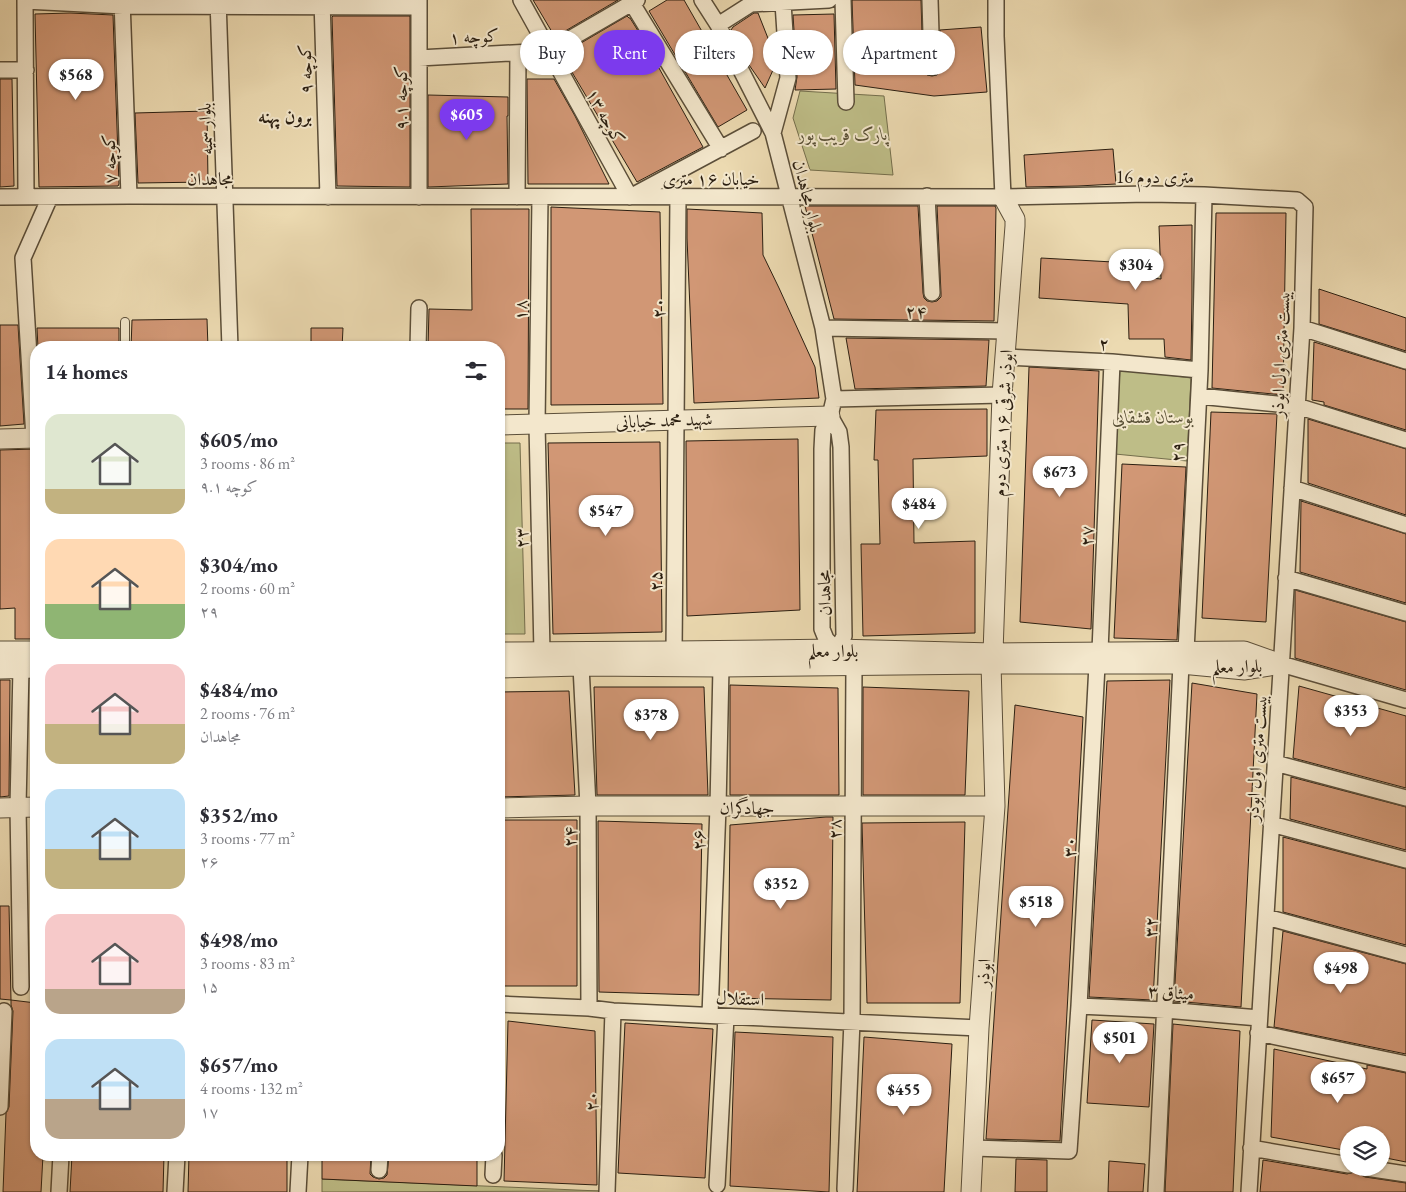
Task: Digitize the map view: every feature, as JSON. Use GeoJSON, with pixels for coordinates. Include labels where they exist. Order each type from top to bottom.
{"type":"FeatureCollection","features":[{"type":"Feature","properties":{"kind":"street","name":"کوچه ۱۳"},"geometry":{"type":"LineString","coordinates":[[521,0],[537,30]]}},
{"type":"Feature","properties":{"kind":"street","name":"بلوار مجاهدان"},"geometry":{"type":"LineString","coordinates":[[702,0],[718,25],[773,133],[824,328],[832,407]]}},
{"type":"Feature","properties":{"kind":"street"},"geometry":{"type":"LineString","coordinates":[[718,25],[751,2],[783,3],[829,0]]}},
{"type":"Feature","properties":{"kind":"street"},"geometry":{"type":"LineString","coordinates":[[843,0],[846,102]]}},
{"type":"Feature","properties":{"kind":"street"},"geometry":{"type":"LineString","coordinates":[[930,0],[931,30]]}},
{"type":"Feature","properties":{"kind":"street"},"geometry":{"type":"LineString","coordinates":[[996,0],[1003,197]]}},
{"type":"Feature","properties":{"kind":"street"},"geometry":{"type":"LineString","coordinates":[[26,197],[25,1],[419,4]]}},
{"type":"Feature","properties":{"kind":"street","name":"کوچه ۱"},"geometry":{"type":"LineString","coordinates":[[584,30],[633,1]]}},
{"type":"Feature","properties":{"kind":"street"},"geometry":{"type":"LineString","coordinates":[[633,1],[721,149]]}},
{"type":"Feature","properties":{"kind":"street","name":"کوچه ۷"},"geometry":{"type":"LineString","coordinates":[[122,3],[129,196]]}},
{"type":"Feature","properties":{"kind":"street","name":"بلوار سمیه"},"geometry":{"type":"LineString","coordinates":[[219,3],[230,341]]}},
{"type":"Feature","properties":{"kind":"street","name":"کوچه ۹"},"geometry":{"type":"LineString","coordinates":[[322,3],[328,197]]}},
{"type":"Feature","properties":{"kind":"street"},"geometry":{"type":"LineString","coordinates":[[773,133],[788,78],[783,3]]}},
{"type":"Feature","properties":{"kind":"street","name":"کوچه ۹.۱"},"geometry":{"type":"LineString","coordinates":[[419,4],[419,197]]}},
{"type":"Feature","properties":{"kind":"street","name":"کوچه ۱"},"geometry":{"type":"LineString","coordinates":[[419,58],[518,53]]}},
{"type":"Feature","properties":{"kind":"street"},"geometry":{"type":"LineString","coordinates":[[517,197],[518,53]]}},
{"type":"Feature","properties":{"kind":"street"},"geometry":{"type":"LineString","coordinates":[[0,70],[26,70]]}},
{"type":"Feature","properties":{"kind":"street","name":"کوچه ۱۳"},"geometry":{"type":"LineString","coordinates":[[562,75],[630,197]]}},
{"type":"Feature","properties":{"kind":"street"},"geometry":{"type":"LineString","coordinates":[[630,197],[753,131]]}},
{"type":"Feature","properties":{"kind":"street","name":"16 متری دوم"},"geometry":{"type":"LineString","coordinates":[[1003,197],[1148,194],[1204,195],[1298,200],[1305,207]]}},
{"type":"Feature","properties":{"kind":"street","name":"۲۹"},"geometry":{"type":"LineString","coordinates":[[1184,658],[1199,396],[1204,195]]}},
{"type":"Feature","properties":{"kind":"street"},"geometry":{"type":"LineString","coordinates":[[927,196],[932,293]]}},
{"type":"Feature","properties":{"kind":"street","name":"مجاهدان"},"geometry":{"type":"LineString","coordinates":[[0,197],[419,197]]}},
{"type":"Feature","properties":{"kind":"street"},"geometry":{"type":"LineString","coordinates":[[30,363],[23,258],[50,197]]}},
{"type":"Feature","properties":{"kind":"street","name":"خیابان ۱۶ متری"},"geometry":{"type":"LineString","coordinates":[[419,197],[1003,197]]}},
{"type":"Feature","properties":{"kind":"street","name":"۱۸"},"geometry":{"type":"LineString","coordinates":[[537,424],[540,197]]}},
{"type":"Feature","properties":{"kind":"street","name":"۲۰"},"geometry":{"type":"LineString","coordinates":[[675,420],[678,197]]}},
{"type":"Feature","properties":{"kind":"street","name":"ابوذر شرقی ۱۶ متری دوم"},"geometry":{"type":"LineString","coordinates":[[992,658],[1002,395],[1015,219],[1003,197]]}},
{"type":"Feature","properties":{"kind":"street","name":"بیست متری اول ابوذر"},"geometry":{"type":"LineString","coordinates":[[1249,1192],[1302,328],[1305,207]]}},
{"type":"Feature","properties":{"kind":"street"},"geometry":{"type":"LineString","coordinates":[[418,341],[419,308]]}},
{"type":"Feature","properties":{"kind":"street","name":"۲۴"},"geometry":{"type":"LineString","coordinates":[[824,328],[1007,331]]}},
{"type":"Feature","properties":{"kind":"street"},"geometry":{"type":"LineString","coordinates":[[1302,328],[1406,361]]}},
{"type":"Feature","properties":{"kind":"street","name":"۲"},"geometry":{"type":"LineString","coordinates":[[1005,357],[1112,362],[1200,370]]}},
{"type":"Feature","properties":{"kind":"street","name":"۲۷"},"geometry":{"type":"LineString","coordinates":[[1099,658],[1112,362]]}},
{"type":"Feature","properties":{"kind":"street"},"geometry":{"type":"LineString","coordinates":[[832,407],[1002,395]]}},
{"type":"Feature","properties":{"kind":"street"},"geometry":{"type":"LineString","coordinates":[[1199,396],[1297,406],[1406,440]]}},
{"type":"Feature","properties":{"kind":"street","name":"مجاهدان"},"geometry":{"type":"LineString","coordinates":[[832,407],[823,430],[822,449],[822,629],[826,639],[842,660]]}},
{"type":"Feature","properties":{"kind":"street","name":"مجاهدان"},"geometry":{"type":"LineString","coordinates":[[832,407],[841,447],[844,636],[840,644],[842,660]]}},
{"type":"Feature","properties":{"kind":"street","name":"شهید محمد خیابانی"},"geometry":{"type":"LineString","coordinates":[[505,425],[675,420],[832,407]]}},
{"type":"Feature","properties":{"kind":"street","name":"۲۵"},"geometry":{"type":"LineString","coordinates":[[674,651],[675,420]]}},
{"type":"Feature","properties":{"kind":"street","name":"۲۳"},"geometry":{"type":"LineString","coordinates":[[537,424],[542,652]]}},
{"type":"Feature","properties":{"kind":"street"},"geometry":{"type":"LineString","coordinates":[[0,439],[30,438]]}},
{"type":"Feature","properties":{"kind":"street"},"geometry":{"type":"LineString","coordinates":[[1292,488],[1406,525]]}},
{"type":"Feature","properties":{"kind":"street"},"geometry":{"type":"LineString","coordinates":[[1286,578],[1406,613]]}},
{"type":"Feature","properties":{"kind":"street"},"geometry":{"type":"LineString","coordinates":[[0,651],[30,651]]}},
{"type":"Feature","properties":{"kind":"street","name":"بلوار معلم"},"geometry":{"type":"LineString","coordinates":[[507,660],[542,652],[674,651],[842,660]]}},
{"type":"Feature","properties":{"kind":"street","name":"ابوذر"},"geometry":{"type":"LineString","coordinates":[[971,1192],[979,1028],[995,806],[992,658]]}},
{"type":"Feature","properties":{"kind":"street","name":"۳۰"},"geometry":{"type":"LineString","coordinates":[[973,1148],[1068,1151],[1079,1006],[1099,658]]}},
{"type":"Feature","properties":{"kind":"street","name":"بلوار معلم"},"geometry":{"type":"LineString","coordinates":[[507,660],[581,666],[721,666],[842,660],[1184,658],[1245,670],[1281,664]]}},
{"type":"Feature","properties":{"kind":"street","name":"۳۲"},"geometry":{"type":"LineString","coordinates":[[1156,1192],[1164,1010],[1184,658]]}},
{"type":"Feature","properties":{"kind":"street","name":"۲۸"},"geometry":{"type":"LineString","coordinates":[[842,660],[853,807],[852,1021]]}},
{"type":"Feature","properties":{"kind":"street"},"geometry":{"type":"LineString","coordinates":[[1281,664],[1406,700]]}},
{"type":"Feature","properties":{"kind":"street","name":"۲۴"},"geometry":{"type":"LineString","coordinates":[[581,666],[588,806],[589,1008]]}},
{"type":"Feature","properties":{"kind":"street","name":"۲۶"},"geometry":{"type":"LineString","coordinates":[[710,1015],[721,666]]}},
{"type":"Feature","properties":{"kind":"street"},"geometry":{"type":"LineString","coordinates":[[0,669],[29,668],[18,807],[21,987]]}},
{"type":"Feature","properties":{"kind":"street"},"geometry":{"type":"LineString","coordinates":[[1275,763],[1406,798]]}},
{"type":"Feature","properties":{"kind":"street","name":"جهادگران"},"geometry":{"type":"LineString","coordinates":[[505,808],[588,806],[995,806]]}},
{"type":"Feature","properties":{"kind":"street"},"geometry":{"type":"LineString","coordinates":[[1271,824],[1406,860]]}},
{"type":"Feature","properties":{"kind":"street"},"geometry":{"type":"LineString","coordinates":[[1266,917],[1406,955]]}},
{"type":"Feature","properties":{"kind":"street","name":"استقلال"},"geometry":{"type":"LineString","coordinates":[[505,1004],[726,1017],[979,1028]]}},
{"type":"Feature","properties":{"kind":"street","name":"میثاق ۳"},"geometry":{"type":"LineString","coordinates":[[1079,1006],[1164,1010],[1259,1018]]}},
{"type":"Feature","properties":{"kind":"street"},"geometry":{"type":"LineString","coordinates":[[0,1107],[4,1011]]}},
{"type":"Feature","properties":{"kind":"street","name":"۲۰"},"geometry":{"type":"LineString","coordinates":[[607,1192],[613,1011]]}},
{"type":"Feature","properties":{"kind":"street"},"geometry":{"type":"LineString","coordinates":[[717,1185],[726,1017]]}},
{"type":"Feature","properties":{"kind":"street"},"geometry":{"type":"LineString","coordinates":[[845,1189],[852,1021]]}},
{"type":"Feature","properties":{"kind":"street"},"geometry":{"type":"LineString","coordinates":[[1258,1033],[1406,1064]]}},
{"type":"Feature","properties":{"kind":"street"},"geometry":{"type":"LineString","coordinates":[[1252,1148],[1340,1163]]}},
{"type":"Feature","properties":{"kind":"street"},"geometry":{"type":"LineString","coordinates":[[59,1192],[61,1161]]}},
{"type":"Feature","properties":{"kind":"street"},"geometry":{"type":"LineString","coordinates":[[175,1192],[177,1161]]}},
{"type":"Feature","properties":{"kind":"street"},"geometry":{"type":"LineString","coordinates":[[298,1192],[300,1161]]}},
{"type":"Feature","properties":{"kind":"street"},"geometry":{"type":"LineString","coordinates":[[379,1170],[380,1161]]}},
{"type":"Feature","properties":{"kind":"street"},"geometry":{"type":"LineString","coordinates":[[493,1175],[494,1161]]}},
{"type":"Feature","properties":{"kind":"street"},"geometry":{"type":"LineString","coordinates":[[1390,1172],[1406,1174]]}},
{"type":"Feature","properties":{"kind":"lane"},"geometry":{"type":"LineString","coordinates":[[125,322],[125,341]]}},
{"type":"Feature","properties":{"kind":"green space","name":"پارک قریب پور"},"geometry":{"type":"Polygon","coordinates":[[[800,91],[884,96],[893,175],[810,170],[793,118],[800,91]]]}},
{"type":"Feature","properties":{"kind":"green space","name":"بوستان قشقایی"},"geometry":{"type":"Polygon","coordinates":[[[1120,369],[1191,378],[1187,461],[1115,454],[1120,369]]]}},
{"type":"Feature","properties":{"kind":"green space"},"geometry":{"type":"Polygon","coordinates":[[[505,443],[520,443],[525,634],[505,634],[505,443]]]}},
{"type":"Feature","properties":{"kind":"green space"},"geometry":{"type":"Polygon","coordinates":[[[322,1179],[599,1191],[322,1192],[322,1179]]]}},
{"type":"Feature","properties":{"kind":"building"},"geometry":{"type":"Polygon","coordinates":[[[533,0],[618,0],[567,30],[551,30],[533,0]]]}},
{"type":"Feature","properties":{"kind":"building"},"geometry":{"type":"Polygon","coordinates":[[[667,0],[684,0],[701,30],[675,30],[675,55],[665,38],[665,30],[660,30],[649,11],[667,0]]]}},
{"type":"Feature","properties":{"kind":"building"},"geometry":{"type":"Polygon","coordinates":[[[852,0],[921,0],[922,30],[853,30],[852,0]]]}},
{"type":"Feature","properties":{"kind":"building"},"geometry":{"type":"Polygon","coordinates":[[[754,13],[758,13],[765,30],[763,30],[763,75],[771,75],[765,88],[753,71],[753,30],[731,30],[754,13]]]}},
{"type":"Feature","properties":{"kind":"building"},"geometry":{"type":"Polygon","coordinates":[[[35,14],[113,15],[118,186],[39,187],[35,14]]]}},
{"type":"Feature","properties":{"kind":"building"},"geometry":{"type":"Polygon","coordinates":[[[834,14],[836,89],[795,90],[797,75],[833,75],[833,30],[794,30],[793,15],[834,14]]]}},
{"type":"Feature","properties":{"kind":"building"},"geometry":{"type":"Polygon","coordinates":[[[333,16],[410,16],[410,187],[337,186],[333,16]]]}},
{"type":"Feature","properties":{"kind":"building"},"geometry":{"type":"Polygon","coordinates":[[[627,16],[638,30],[603,30],[627,16]]]}},
{"type":"Feature","properties":{"kind":"building"},"geometry":{"type":"Polygon","coordinates":[[[981,27],[987,92],[934,96],[855,85],[855,75],[955,75],[955,30],[940,30],[981,27]]]}},
{"type":"Feature","properties":{"kind":"building"},"geometry":{"type":"Polygon","coordinates":[[[594,35],[594,75],[663,75],[703,147],[637,182],[574,75],[584,75],[584,41],[594,35]]]}},
{"type":"Feature","properties":{"kind":"building"},"geometry":{"type":"Polygon","coordinates":[[[687,75],[727,75],[747,110],[718,127],[687,75]]]}},
{"type":"Feature","properties":{"kind":"building"},"geometry":{"type":"Polygon","coordinates":[[[0,79],[12,79],[14,186],[0,187],[0,79]]]}},
{"type":"Feature","properties":{"kind":"building"},"geometry":{"type":"Polygon","coordinates":[[[527,79],[554,79],[609,184],[528,184],[527,79]]]}},
{"type":"Feature","properties":{"kind":"building"},"geometry":{"type":"Polygon","coordinates":[[[428,95],[508,97],[508,184],[428,187],[428,95]]]}},
{"type":"Feature","properties":{"kind":"building"},"geometry":{"type":"Polygon","coordinates":[[[207,111],[208,182],[138,183],[135,113],[207,111]]]}},
{"type":"Feature","properties":{"kind":"building"},"geometry":{"type":"Polygon","coordinates":[[[1113,149],[1116,184],[1026,187],[1024,155],[1113,149]]]}},
{"type":"Feature","properties":{"kind":"building"},"geometry":{"type":"Polygon","coordinates":[[[805,206],[918,206],[923,293],[927,301],[932,302],[937,301],[941,297],[937,206],[995,206],[994,321],[834,319],[805,206]]]}},
{"type":"Feature","properties":{"kind":"building"},"geometry":{"type":"Polygon","coordinates":[[[551,207],[660,212],[663,404],[551,405],[551,207]]]}},
{"type":"Feature","properties":{"kind":"building"},"geometry":{"type":"Polygon","coordinates":[[[471,209],[529,209],[528,409],[505,409],[505,341],[428,341],[429,309],[472,310],[471,209]]]}},
{"type":"Feature","properties":{"kind":"building"},"geometry":{"type":"Polygon","coordinates":[[[687,209],[762,213],[763,255],[815,367],[819,398],[694,403],[687,209]]]}},
{"type":"Feature","properties":{"kind":"building"},"geometry":{"type":"Polygon","coordinates":[[[1216,213],[1286,213],[1283,395],[1212,388],[1216,213]]]}},
{"type":"Feature","properties":{"kind":"building"},"geometry":{"type":"Polygon","coordinates":[[[1192,225],[1191,360],[1165,357],[1164,339],[1129,339],[1128,304],[1039,298],[1041,258],[1113,262],[1112,274],[1161,279],[1159,226],[1192,225]]]}},
{"type":"Feature","properties":{"kind":"building"},"geometry":{"type":"Polygon","coordinates":[[[1319,289],[1406,318],[1406,351],[1319,324],[1319,289]]]}},
{"type":"Feature","properties":{"kind":"building"},"geometry":{"type":"Polygon","coordinates":[[[207,319],[208,341],[131,341],[132,320],[207,319]]]}},
{"type":"Feature","properties":{"kind":"building"},"geometry":{"type":"Polygon","coordinates":[[[0,325],[18,325],[24,424],[0,426],[0,325]]]}},
{"type":"Feature","properties":{"kind":"building"},"geometry":{"type":"Polygon","coordinates":[[[37,328],[119,328],[119,341],[38,341],[37,328]]]}},
{"type":"Feature","properties":{"kind":"building"},"geometry":{"type":"Polygon","coordinates":[[[311,328],[343,328],[342,341],[311,341],[311,328]]]}},
{"type":"Feature","properties":{"kind":"building"},"geometry":{"type":"Polygon","coordinates":[[[846,338],[989,340],[986,386],[855,389],[846,338]]]}},
{"type":"Feature","properties":{"kind":"building"},"geometry":{"type":"Polygon","coordinates":[[[1314,342],[1406,370],[1406,430],[1324,405],[1324,402],[1312,400],[1314,342]]]}},
{"type":"Feature","properties":{"kind":"building"},"geometry":{"type":"Polygon","coordinates":[[[1029,367],[1099,371],[1091,629],[1020,622],[1029,367]]]}},
{"type":"Feature","properties":{"kind":"building"},"geometry":{"type":"Polygon","coordinates":[[[987,409],[987,456],[913,459],[914,543],[975,541],[975,633],[863,636],[861,544],[880,544],[878,460],[874,460],[876,410],[987,409]]]}},
{"type":"Feature","properties":{"kind":"building"},"geometry":{"type":"Polygon","coordinates":[[[1211,412],[1277,414],[1266,622],[1202,618],[1211,412]]]}},
{"type":"Feature","properties":{"kind":"building"},"geometry":{"type":"Polygon","coordinates":[[[1308,419],[1406,449],[1406,515],[1308,483],[1308,419]]]}},
{"type":"Feature","properties":{"kind":"building"},"geometry":{"type":"Polygon","coordinates":[[[798,439],[800,610],[687,616],[686,441],[798,439]]]}},
{"type":"Feature","properties":{"kind":"building"},"geometry":{"type":"Polygon","coordinates":[[[660,442],[662,632],[553,634],[548,443],[660,442]]]}},
{"type":"Feature","properties":{"kind":"building"},"geometry":{"type":"Polygon","coordinates":[[[30,449],[30,639],[15,639],[15,608],[0,609],[0,450],[30,449]]]}},
{"type":"Feature","properties":{"kind":"building"},"geometry":{"type":"Polygon","coordinates":[[[1122,464],[1186,467],[1177,640],[1114,638],[1122,464]]]}},
{"type":"Feature","properties":{"kind":"building"},"geometry":{"type":"Polygon","coordinates":[[[1301,501],[1406,534],[1406,603],[1300,572],[1301,501]]]}},
{"type":"Feature","properties":{"kind":"building"},"geometry":{"type":"Polygon","coordinates":[[[1295,590],[1406,622],[1406,690],[1295,658],[1295,590]]]}},
{"type":"Feature","properties":{"kind":"building"},"geometry":{"type":"Polygon","coordinates":[[[0,680],[10,680],[9,796],[0,797],[0,680]]]}},
{"type":"Feature","properties":{"kind":"building"},"geometry":{"type":"Polygon","coordinates":[[[1170,680],[1153,1000],[1089,997],[1107,681],[1170,680]]]}},
{"type":"Feature","properties":{"kind":"building"},"geometry":{"type":"Polygon","coordinates":[[[1192,683],[1257,694],[1241,1007],[1174,1001],[1192,683]]]}},
{"type":"Feature","properties":{"kind":"building"},"geometry":{"type":"Polygon","coordinates":[[[730,685],[838,688],[839,795],[730,795],[730,685]]]}},
{"type":"Feature","properties":{"kind":"building"},"geometry":{"type":"Polygon","coordinates":[[[1299,686],[1406,716],[1406,788],[1293,758],[1299,686]]]}},
{"type":"Feature","properties":{"kind":"building"},"geometry":{"type":"Polygon","coordinates":[[[594,687],[704,687],[708,795],[597,795],[594,687]]]}},
{"type":"Feature","properties":{"kind":"building"},"geometry":{"type":"Polygon","coordinates":[[[863,687],[969,691],[965,795],[863,795],[863,687]]]}},
{"type":"Feature","properties":{"kind":"building"},"geometry":{"type":"Polygon","coordinates":[[[569,691],[575,795],[505,797],[505,692],[569,691]]]}},
{"type":"Feature","properties":{"kind":"building"},"geometry":{"type":"Polygon","coordinates":[[[1015,705],[1083,717],[1060,1141],[986,1139],[1015,705]]]}},
{"type":"Feature","properties":{"kind":"building"},"geometry":{"type":"Polygon","coordinates":[[[1291,777],[1406,807],[1406,850],[1290,819],[1291,777]]]}},
{"type":"Feature","properties":{"kind":"building"},"geometry":{"type":"Polygon","coordinates":[[[833,817],[831,1000],[728,998],[730,825],[833,817]]]}},
{"type":"Feature","properties":{"kind":"building"},"geometry":{"type":"Polygon","coordinates":[[[505,820],[577,820],[577,986],[505,986],[505,820]]]}},
{"type":"Feature","properties":{"kind":"building"},"geometry":{"type":"Polygon","coordinates":[[[598,821],[702,824],[699,995],[599,992],[598,821]]]}},
{"type":"Feature","properties":{"kind":"building"},"geometry":{"type":"Polygon","coordinates":[[[965,822],[960,1003],[867,1003],[862,823],[965,822]]]}},
{"type":"Feature","properties":{"kind":"building"},"geometry":{"type":"Polygon","coordinates":[[[1283,837],[1406,869],[1406,945],[1283,912],[1283,837]]]}},
{"type":"Feature","properties":{"kind":"building"},"geometry":{"type":"Polygon","coordinates":[[[0,906],[9,906],[11,1000],[0,999],[0,906]]]}},
{"type":"Feature","properties":{"kind":"building"},"geometry":{"type":"Polygon","coordinates":[[[1283,931],[1406,964],[1406,1054],[1274,1027],[1283,931]]]}},
{"type":"Feature","properties":{"kind":"building"},"geometry":{"type":"Polygon","coordinates":[[[11,1000],[30,1002],[30,1161],[43,1161],[41,1192],[3,1192],[6,1113],[9,1107],[13,1011],[11,1000]]]}},
{"type":"Feature","properties":{"kind":"building"},"geometry":{"type":"Polygon","coordinates":[[[1092,1020],[1154,1024],[1149,1107],[1087,1103],[1092,1020]]]}},
{"type":"Feature","properties":{"kind":"building"},"geometry":{"type":"Polygon","coordinates":[[[508,1021],[595,1031],[597,1185],[504,1181],[508,1021]]]}},
{"type":"Feature","properties":{"kind":"building"},"geometry":{"type":"Polygon","coordinates":[[[625,1023],[713,1029],[705,1178],[618,1173],[625,1023]]]}},
{"type":"Feature","properties":{"kind":"building"},"geometry":{"type":"Polygon","coordinates":[[[1173,1024],[1240,1031],[1233,1192],[1165,1192],[1173,1024]]]}},
{"type":"Feature","properties":{"kind":"building"},"geometry":{"type":"Polygon","coordinates":[[[735,1032],[833,1037],[829,1192],[730,1186],[735,1032]]]}},
{"type":"Feature","properties":{"kind":"building"},"geometry":{"type":"Polygon","coordinates":[[[864,1037],[952,1044],[944,1192],[857,1192],[864,1037]]]}},
{"type":"Feature","properties":{"kind":"building"},"geometry":{"type":"Polygon","coordinates":[[[1274,1049],[1367,1069],[1367,1065],[1406,1073],[1406,1162],[1390,1159],[1390,1126],[1340,1126],[1340,1149],[1271,1137],[1274,1049]]]}},
{"type":"Feature","properties":{"kind":"building"},"geometry":{"type":"Polygon","coordinates":[[[1016,1159],[1047,1160],[1047,1192],[1015,1192],[1016,1159]]]}},
{"type":"Feature","properties":{"kind":"building"},"geometry":{"type":"Polygon","coordinates":[[[1263,1160],[1340,1173],[1340,1176],[1363,1176],[1406,1183],[1406,1192],[1260,1192],[1263,1160]]]}},
{"type":"Feature","properties":{"kind":"building"},"geometry":{"type":"Polygon","coordinates":[[[72,1161],[164,1161],[163,1192],[70,1192],[72,1161]]]}},
{"type":"Feature","properties":{"kind":"building"},"geometry":{"type":"Polygon","coordinates":[[[189,1161],[287,1161],[287,1192],[188,1192],[189,1161]]]}},
{"type":"Feature","properties":{"kind":"building"},"geometry":{"type":"Polygon","coordinates":[[[322,1161],[371,1161],[370,1174],[379,1179],[387,1175],[388,1161],[477,1161],[477,1186],[322,1179],[322,1161]]]}},
{"type":"Feature","properties":{"kind":"building"},"geometry":{"type":"Polygon","coordinates":[[[1109,1161],[1145,1164],[1143,1192],[1108,1192],[1109,1161]]]}},
{"type":"Feature","properties":{"kind":"district","name":"برون پهنه"},"geometry":{"type":"Point","coordinates":[285,116]}}]}
